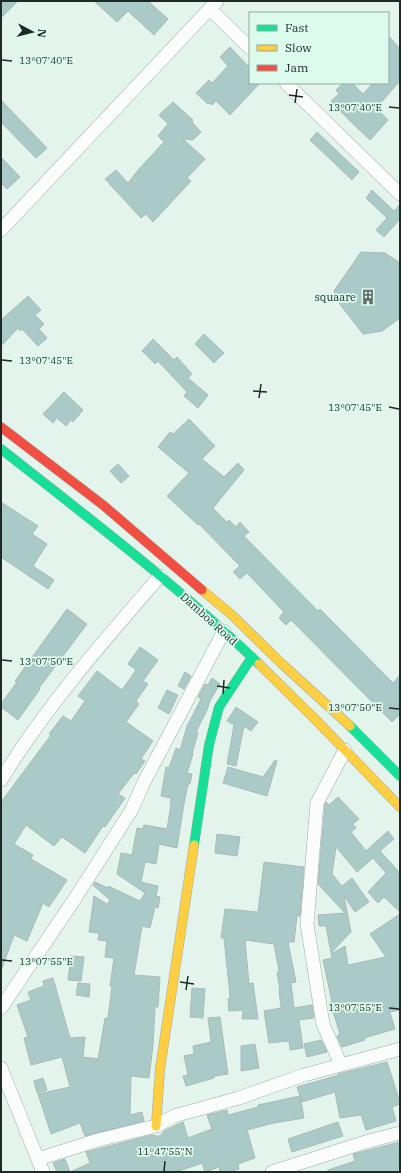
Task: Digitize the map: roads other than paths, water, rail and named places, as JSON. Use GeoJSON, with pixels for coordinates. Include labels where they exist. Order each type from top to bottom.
{"type":"FeatureCollection","features":[{"type":"Feature","properties":{"kind":"main road","name":"Damboa Road"},"geometry":{"type":"LineString","coordinates":[[1,427],[103,505],[232,615],[281,663],[353,728],[400,776]]}},
{"type":"Feature","properties":{"kind":"main road","name":"Damboa Road"},"geometry":{"type":"LineString","coordinates":[[1,449],[160,576],[224,631],[345,750],[400,807]]}},
{"type":"Feature","properties":{"kind":"main road"},"geometry":{"type":"LineString","coordinates":[[156,1126],[160,1069],[209,745],[219,708],[252,658]]}},
{"type":"Feature","properties":{"kind":"street"},"geometry":{"type":"LineString","coordinates":[[1,230],[214,5],[249,47]]}},
{"type":"Feature","properties":{"kind":"street"},"geometry":{"type":"LineString","coordinates":[[287,84],[400,194]]}},
{"type":"Feature","properties":{"kind":"street"},"geometry":{"type":"LineString","coordinates":[[1,780],[22,746],[78,672],[160,576]]}},
{"type":"Feature","properties":{"kind":"street"},"geometry":{"type":"LineString","coordinates":[[1,1008],[74,900],[131,811],[158,756],[224,631]]}},
{"type":"Feature","properties":{"kind":"street"},"geometry":{"type":"LineString","coordinates":[[341,1065],[323,1024],[307,924],[316,803],[345,750]]}},
{"type":"Feature","properties":{"kind":"street"},"geometry":{"type":"LineString","coordinates":[[38,1159],[98,1140],[156,1126],[174,1116],[239,1098],[304,1075],[400,1049]]}},
{"type":"Feature","properties":{"kind":"street"},"geometry":{"type":"LineString","coordinates":[[1,1068],[43,1172]]}},
{"type":"Feature","properties":{"kind":"street"},"geometry":{"type":"LineString","coordinates":[[272,1172],[368,1141],[400,1133]]}},
{"type":"Feature","properties":{"kind":"place","name":"squaare"},"geometry":{"type":"Point","coordinates":[368,297]}}]}
